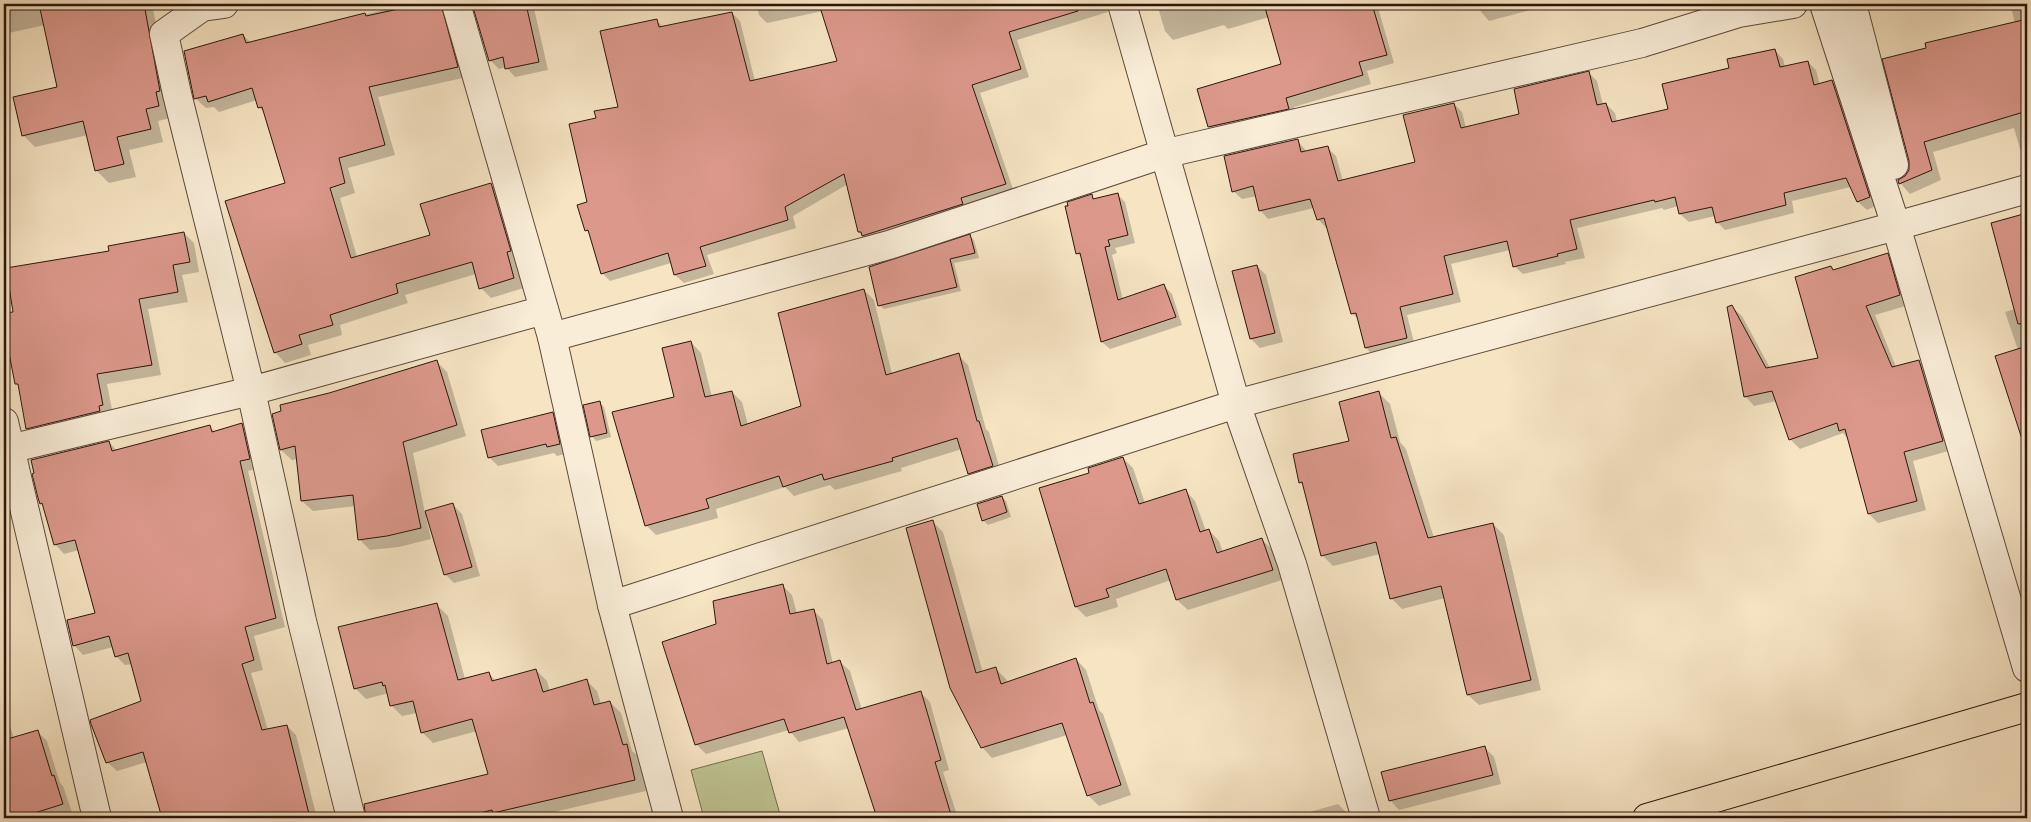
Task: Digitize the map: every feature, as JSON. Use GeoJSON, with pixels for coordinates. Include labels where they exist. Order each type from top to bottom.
{"type":"FeatureCollection","features":[{"type":"Feature","properties":{"kind":"main road"},"geometry":{"type":"LineString","coordinates":[[1647,818],[2027,707]]}},
{"type":"Feature","properties":{"kind":"street"},"geometry":{"type":"LineString","coordinates":[[224,4],[202,7],[164,34],[177,94],[251,391],[302,621],[351,818]]}},
{"type":"Feature","properties":{"kind":"street"},"geometry":{"type":"LineString","coordinates":[[456,4],[552,337],[612,605],[669,818]]}},
{"type":"Feature","properties":{"kind":"street"},"geometry":{"type":"LineString","coordinates":[[1122,4],[1163,154],[1236,404],[1292,564],[1366,818]]}},
{"type":"Feature","properties":{"kind":"street"},"geometry":{"type":"LineString","coordinates":[[552,337],[889,245],[1163,154],[1642,43],[1740,13],[1793,4]]}},
{"type":"Feature","properties":{"kind":"street"},"geometry":{"type":"LineString","coordinates":[[1824,4],[1896,226],[2027,668]]}},
{"type":"Feature","properties":{"kind":"street"},"geometry":{"type":"LineString","coordinates":[[1852,4],[2027,664]]}},
{"type":"Feature","properties":{"kind":"street"},"geometry":{"type":"LineString","coordinates":[[612,605],[1236,404],[1896,226],[2027,188]]}},
{"type":"Feature","properties":{"kind":"street"},"geometry":{"type":"LineString","coordinates":[[9,449],[251,391],[544,310]]}},
{"type":"Feature","properties":{"kind":"street"},"geometry":{"type":"LineString","coordinates":[[4,422],[97,818]]}},
{"type":"Feature","properties":{"kind":"green space"},"geometry":{"type":"Polygon","coordinates":[[[762,751],[781,818],[704,818],[691,770],[762,751]]]}},
{"type":"Feature","properties":{"kind":"building"},"geometry":{"type":"Polygon","coordinates":[[[39,4],[144,4],[160,91],[156,92],[159,106],[146,109],[151,129],[117,137],[124,164],[95,171],[83,121],[22,136],[13,97],[57,87],[39,4]]]}},
{"type":"Feature","properties":{"kind":"building"},"geometry":{"type":"Polygon","coordinates":[[[422,4],[441,4],[458,67],[369,87],[385,145],[339,158],[345,183],[330,188],[351,258],[430,235],[420,204],[491,183],[511,251],[507,252],[514,278],[479,289],[472,262],[396,284],[398,293],[330,315],[333,325],[299,335],[302,344],[274,353],[225,201],[285,183],[262,107],[258,108],[252,88],[208,102],[206,96],[194,99],[184,51],[243,34],[246,43],[365,13],[366,16],[422,4]]]}},
{"type":"Feature","properties":{"kind":"building"},"geometry":{"type":"Polygon","coordinates":[[[472,4],[526,4],[539,62],[505,69],[503,57],[489,61],[472,4]]]}},
{"type":"Feature","properties":{"kind":"building"},"geometry":{"type":"Polygon","coordinates":[[[819,4],[1077,4],[1078,11],[1009,32],[1021,69],[972,85],[1006,184],[961,198],[963,204],[862,236],[861,232],[858,232],[844,174],[785,207],[788,220],[700,247],[706,266],[674,275],[668,253],[601,274],[588,230],[585,231],[577,205],[587,202],[569,124],[596,118],[594,111],[618,107],[600,31],[657,19],[659,27],[732,12],[750,81],[837,61],[819,4]]]}},
{"type":"Feature","properties":{"kind":"building"},"geometry":{"type":"Polygon","coordinates":[[[1264,4],[1372,4],[1387,55],[1359,62],[1363,75],[1286,98],[1289,109],[1208,127],[1197,89],[1281,64],[1264,4]]]}},
{"type":"Feature","properties":{"kind":"building"},"geometry":{"type":"Polygon","coordinates":[[[2027,19],[2027,111],[1924,142],[1932,170],[1899,184],[1898,180],[1905,176],[1909,170],[1909,161],[1882,59],[1926,48],[1925,43],[2027,19]]]}},
{"type":"Feature","properties":{"kind":"building"},"geometry":{"type":"Polygon","coordinates":[[[1775,49],[1780,67],[1808,61],[1814,85],[1832,80],[1870,197],[1857,202],[1846,178],[1784,193],[1786,205],[1716,223],[1712,207],[1679,214],[1675,197],[1655,202],[1654,200],[1570,220],[1577,249],[1557,254],[1558,256],[1513,267],[1507,241],[1444,256],[1453,294],[1400,307],[1407,338],[1365,348],[1356,313],[1351,314],[1324,218],[1317,220],[1310,199],[1259,211],[1253,186],[1232,192],[1224,156],[1298,139],[1301,152],[1328,146],[1338,181],[1415,162],[1403,115],[1454,103],[1461,128],[1519,114],[1514,89],[1589,71],[1597,105],[1606,103],[1612,122],[1668,109],[1662,84],[1729,68],[1727,59],[1775,49]]]}},
{"type":"Feature","properties":{"kind":"building"},"geometry":{"type":"Polygon","coordinates":[[[1118,193],[1128,235],[1108,240],[1110,246],[1105,247],[1118,300],[1164,284],[1176,317],[1101,342],[1080,253],[1076,254],[1065,206],[1068,206],[1067,202],[1092,194],[1093,199],[1118,193]]]}},
{"type":"Feature","properties":{"kind":"building"},"geometry":{"type":"Polygon","coordinates":[[[2027,213],[2027,323],[2018,324],[1991,223],[2027,213]]]}},
{"type":"Feature","properties":{"kind":"building"},"geometry":{"type":"Polygon","coordinates":[[[184,232],[190,262],[173,265],[178,292],[139,299],[152,365],[97,374],[103,405],[99,406],[100,411],[26,429],[18,384],[15,384],[7,343],[4,343],[4,313],[13,312],[6,268],[109,251],[108,246],[184,232]]]}},
{"type":"Feature","properties":{"kind":"building"},"geometry":{"type":"Polygon","coordinates":[[[970,234],[975,253],[950,259],[957,287],[878,306],[869,267],[970,234]]]}},
{"type":"Feature","properties":{"kind":"building"},"geometry":{"type":"Polygon","coordinates":[[[1888,253],[1900,295],[1866,306],[1892,367],[1919,360],[1943,441],[1904,452],[1917,501],[1868,514],[1845,429],[1839,431],[1837,423],[1789,440],[1772,391],[1744,397],[1727,307],[1732,305],[1766,368],[1818,358],[1795,277],[1831,266],[1833,270],[1888,253]]]}},
{"type":"Feature","properties":{"kind":"building"},"geometry":{"type":"Polygon","coordinates":[[[1257,265],[1275,333],[1250,339],[1232,271],[1257,265]]]}},
{"type":"Feature","properties":{"kind":"building"},"geometry":{"type":"Polygon","coordinates":[[[864,289],[886,375],[959,353],[977,421],[979,421],[993,466],[968,474],[957,438],[892,458],[893,461],[824,480],[822,474],[783,487],[779,476],[706,499],[709,508],[645,526],[612,412],[674,397],[662,348],[691,341],[705,397],[732,391],[741,426],[801,406],[778,313],[864,289]]]}},
{"type":"Feature","properties":{"kind":"building"},"geometry":{"type":"Polygon","coordinates":[[[2027,346],[2027,438],[2022,439],[1995,356],[2027,346]]]}},
{"type":"Feature","properties":{"kind":"building"},"geometry":{"type":"Polygon","coordinates":[[[437,360],[457,425],[403,442],[421,528],[358,540],[353,495],[301,501],[295,446],[280,450],[272,414],[281,411],[280,405],[329,393],[437,360]]]}},
{"type":"Feature","properties":{"kind":"building"},"geometry":{"type":"Polygon","coordinates":[[[1379,391],[1391,438],[1396,437],[1428,538],[1493,523],[1531,680],[1467,695],[1441,586],[1390,599],[1376,542],[1321,556],[1302,482],[1299,483],[1293,454],[1349,441],[1339,402],[1379,391]]]}},
{"type":"Feature","properties":{"kind":"building"},"geometry":{"type":"Polygon","coordinates":[[[600,401],[607,433],[590,437],[583,405],[600,401]]]}},
{"type":"Feature","properties":{"kind":"building"},"geometry":{"type":"Polygon","coordinates":[[[553,412],[560,444],[547,447],[546,444],[488,458],[481,430],[553,412]]]}},
{"type":"Feature","properties":{"kind":"building"},"geometry":{"type":"Polygon","coordinates":[[[242,423],[250,459],[240,461],[276,618],[245,627],[254,660],[242,664],[262,730],[287,725],[310,818],[162,818],[143,752],[106,763],[91,724],[90,720],[141,701],[128,653],[115,657],[109,636],[73,646],[67,620],[95,613],[75,540],[54,545],[42,503],[40,504],[38,498],[32,474],[34,473],[31,460],[109,441],[112,451],[210,425],[212,432],[242,423]]]}},
{"type":"Feature","properties":{"kind":"building"},"geometry":{"type":"Polygon","coordinates":[[[1123,457],[1139,504],[1186,489],[1200,532],[1209,529],[1217,553],[1262,538],[1273,570],[1176,600],[1166,569],[1106,589],[1109,597],[1075,607],[1039,488],[1089,473],[1088,468],[1123,457]]]}},
{"type":"Feature","properties":{"kind":"building"},"geometry":{"type":"Polygon","coordinates":[[[1002,496],[1007,512],[982,521],[977,504],[1002,496]]]}},
{"type":"Feature","properties":{"kind":"building"},"geometry":{"type":"Polygon","coordinates":[[[453,503],[472,567],[444,575],[425,511],[453,503]]]}},
{"type":"Feature","properties":{"kind":"building"},"geometry":{"type":"Polygon","coordinates":[[[933,520],[976,673],[996,667],[1001,684],[1076,658],[1090,703],[1093,702],[1121,785],[1087,796],[1062,723],[981,748],[950,688],[906,528],[933,520]]]}},
{"type":"Feature","properties":{"kind":"building"},"geometry":{"type":"Polygon","coordinates":[[[783,584],[790,614],[814,609],[827,664],[840,660],[856,710],[921,691],[941,760],[935,762],[952,818],[877,818],[844,717],[789,733],[784,719],[695,745],[662,642],[716,624],[713,601],[783,584]]]}},
{"type":"Feature","properties":{"kind":"building"},"geometry":{"type":"Polygon","coordinates":[[[437,603],[458,680],[489,672],[492,681],[536,669],[543,692],[587,679],[594,705],[610,701],[623,745],[627,744],[635,780],[493,813],[492,810],[459,818],[366,818],[364,804],[488,774],[472,719],[421,733],[413,701],[390,706],[385,685],[383,686],[382,682],[354,689],[338,627],[437,603]]]}},
{"type":"Feature","properties":{"kind":"building"},"geometry":{"type":"Polygon","coordinates":[[[38,730],[63,804],[19,818],[4,818],[4,740],[38,730]]]}},
{"type":"Feature","properties":{"kind":"building"},"geometry":{"type":"Polygon","coordinates":[[[1485,746],[1493,775],[1389,801],[1381,772],[1485,746]]]}}]}
